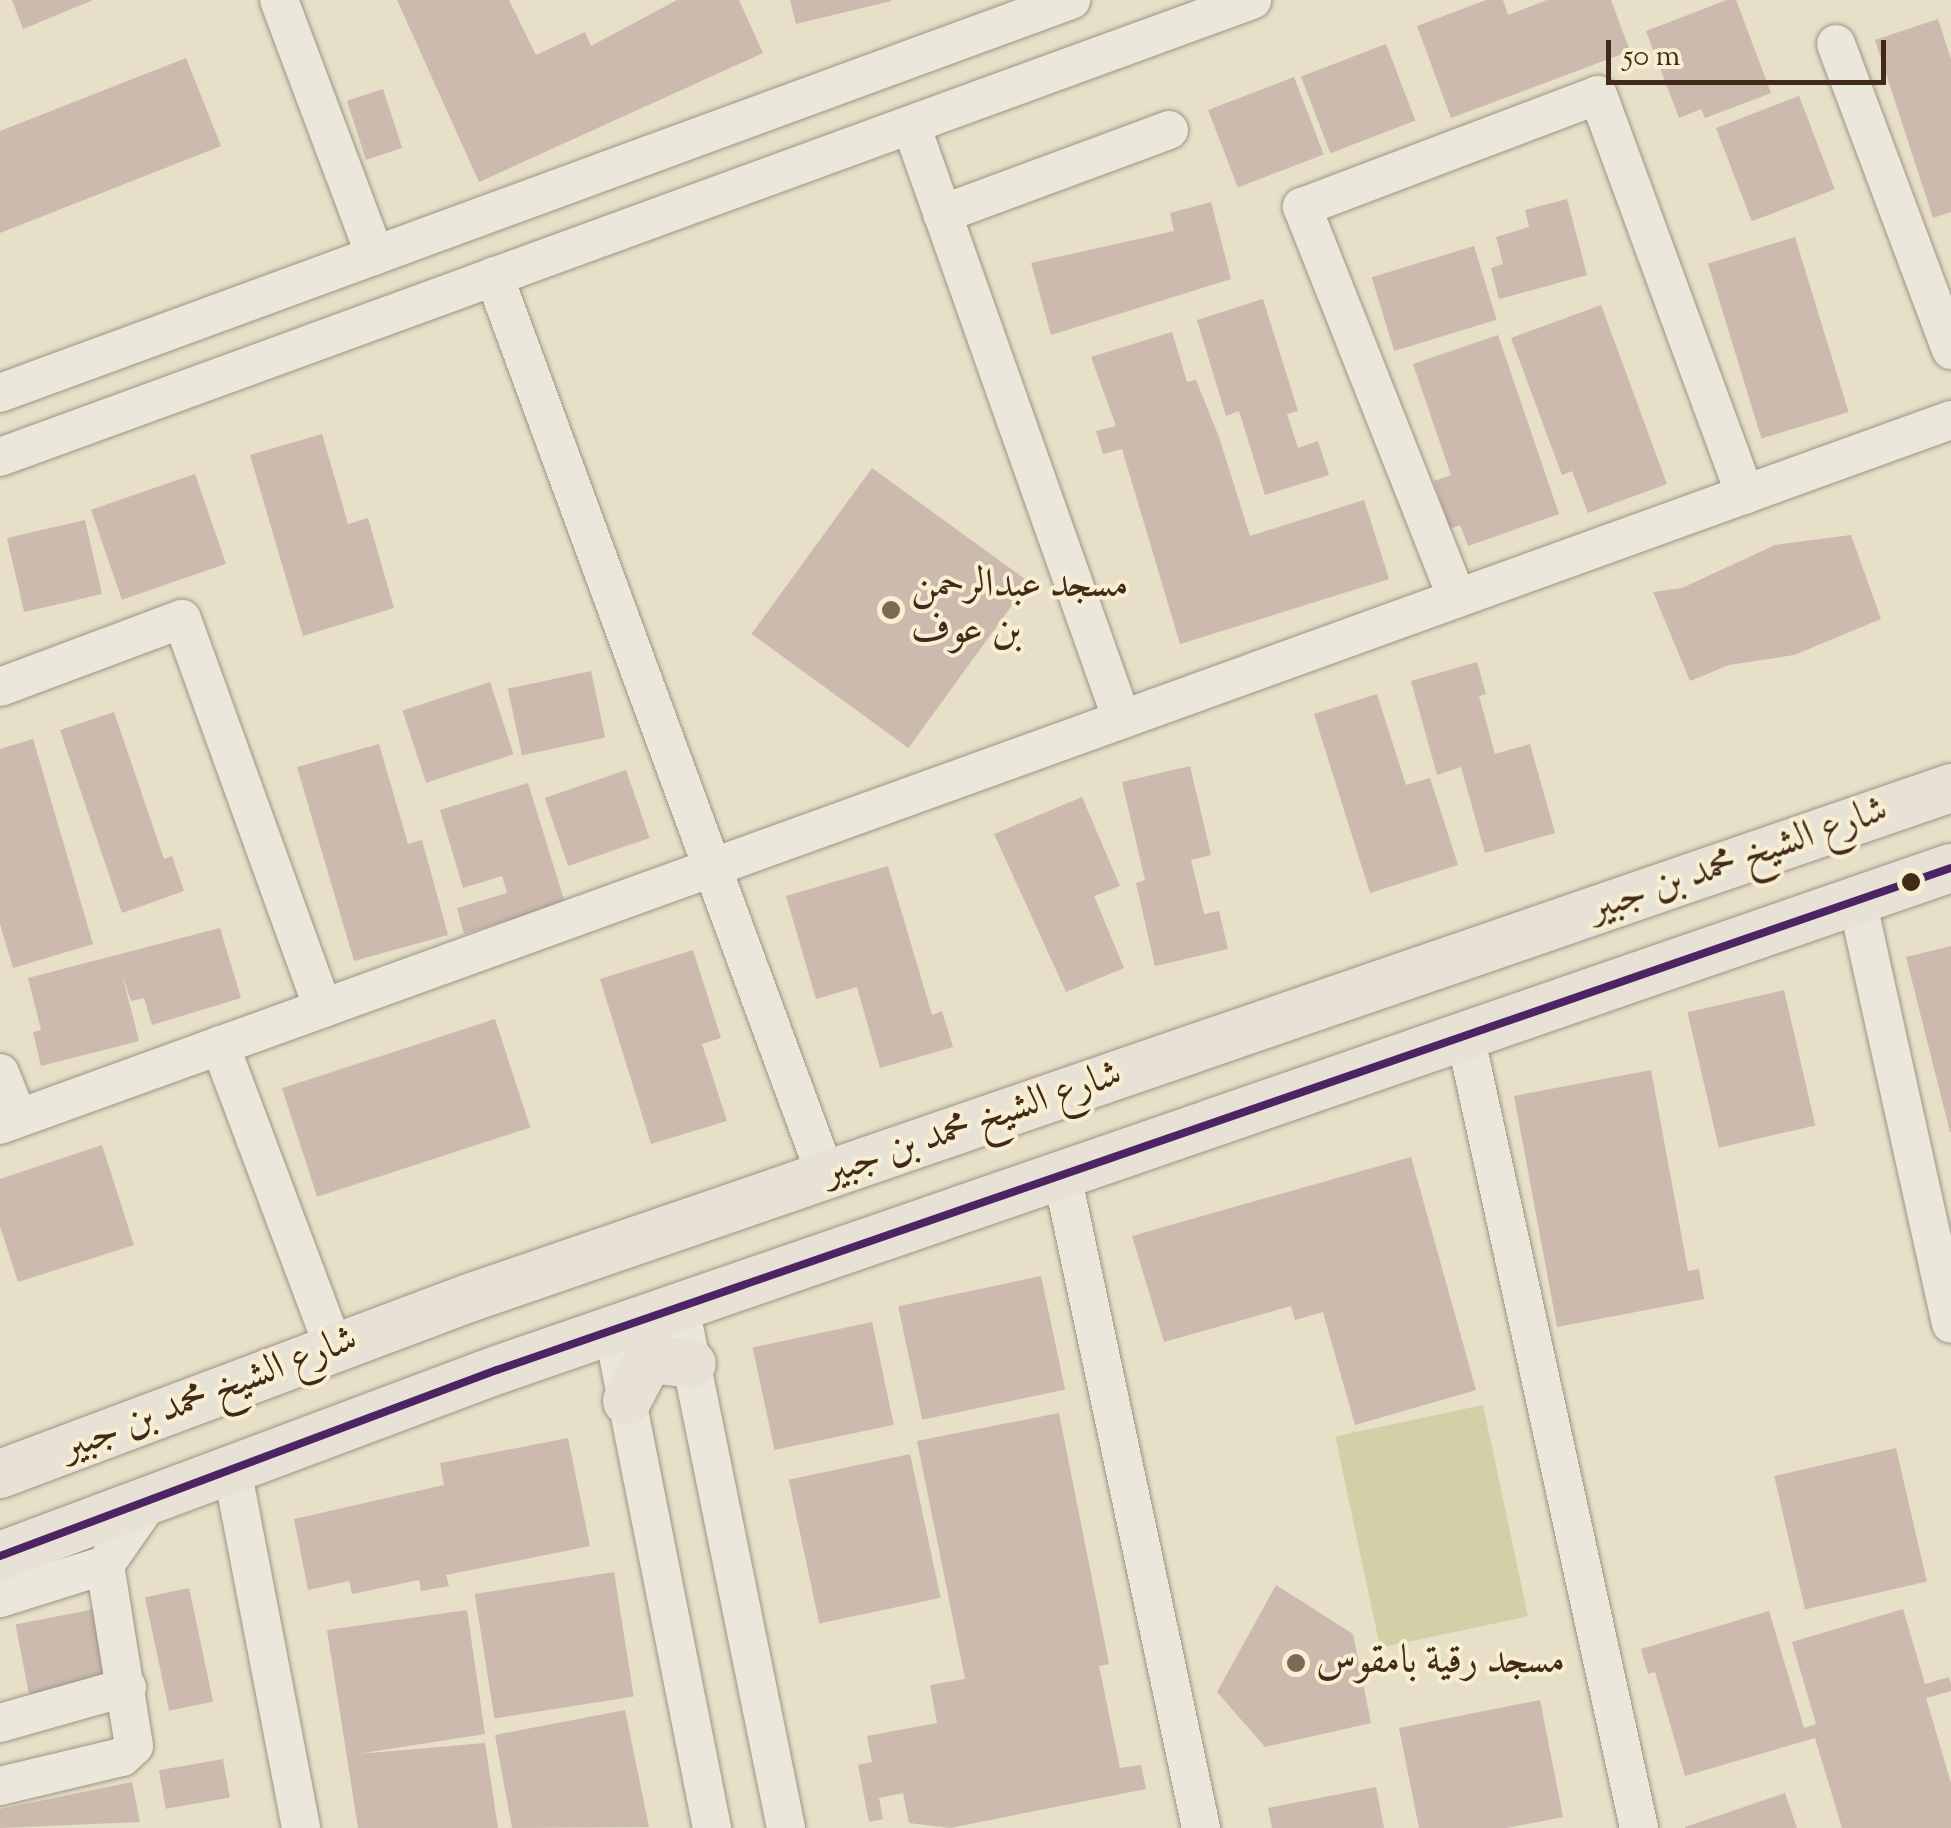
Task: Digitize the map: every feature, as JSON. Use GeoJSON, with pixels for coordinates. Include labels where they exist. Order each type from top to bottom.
{"type":"FeatureCollection","features":[{"type":"Feature","properties":{"kind":"main road","name":"شارع الشيخ محمد بن جبير"},"geometry":{"type":"LineString","coordinates":[[0,1474],[334,1349],[826,1176],[1951,788]]}},
{"type":"Feature","properties":{"kind":"main road","name":"شارع الشيخ محمد بن جبير"},"geometry":{"type":"LineString","coordinates":[[0,1556],[613,1330],[1951,868]]}},
{"type":"Feature","properties":{"kind":"main road"},"geometry":{"type":"LineString","coordinates":[[627,1401],[649,1359],[692,1364]]}},
{"type":"Feature","properties":{"kind":"street"},"geometry":{"type":"LineString","coordinates":[[279,0],[375,256]]}},
{"type":"Feature","properties":{"kind":"street"},"geometry":{"type":"LineString","coordinates":[[0,393],[1071,0]]}},
{"type":"Feature","properties":{"kind":"street"},"geometry":{"type":"LineString","coordinates":[[0,457],[1252,0]]}},
{"type":"Feature","properties":{"kind":"street"},"geometry":{"type":"LineString","coordinates":[[1836,44],[1951,350]]}},
{"type":"Feature","properties":{"kind":"street"},"geometry":{"type":"LineString","coordinates":[[1457,598],[1302,207],[1598,95],[1745,495]]}},
{"type":"Feature","properties":{"kind":"street"},"geometry":{"type":"LineString","coordinates":[[911,124],[1122,720]]}},
{"type":"Feature","properties":{"kind":"street"},"geometry":{"type":"LineString","coordinates":[[942,214],[1169,130]]}},
{"type":"Feature","properties":{"kind":"street"},"geometry":{"type":"LineString","coordinates":[[494,276],[826,1176]]}},
{"type":"Feature","properties":{"kind":"street"},"geometry":{"type":"LineString","coordinates":[[0,1073],[9,1122],[1951,420]]}},
{"type":"Feature","properties":{"kind":"street"},"geometry":{"type":"LineString","coordinates":[[0,687],[182,619],[324,1008]]}},
{"type":"Feature","properties":{"kind":"street"},"geometry":{"type":"LineString","coordinates":[[1857,900],[1946,1275],[1951,1324]]}},
{"type":"Feature","properties":{"kind":"street"},"geometry":{"type":"LineString","coordinates":[[1466,1035],[1640,1828]]}},
{"type":"Feature","properties":{"kind":"street"},"geometry":{"type":"LineString","coordinates":[[220,1046],[334,1349]]}},
{"type":"Feature","properties":{"kind":"street"},"geometry":{"type":"LineString","coordinates":[[1062,1175],[1201,1828]]}},
{"type":"Feature","properties":{"kind":"street"},"geometry":{"type":"LineString","coordinates":[[680,1307],[786,1828]]}},
{"type":"Feature","properties":{"kind":"street"},"geometry":{"type":"LineString","coordinates":[[613,1330],[712,1828]]}},
{"type":"Feature","properties":{"kind":"street"},"geometry":{"type":"LineString","coordinates":[[232,1469],[302,1828]]}},
{"type":"Feature","properties":{"kind":"street"},"geometry":{"type":"LineString","coordinates":[[0,1598],[105,1565],[151,1499]]}},
{"type":"Feature","properties":{"kind":"street"},"geometry":{"type":"LineString","coordinates":[[0,1786],[122,1758],[134,1746],[105,1565]]}},
{"type":"Feature","properties":{"kind":"street"},"geometry":{"type":"LineString","coordinates":[[0,1723],[127,1687]]}},
{"type":"Feature","properties":{"kind":"shaded area"},"geometry":{"type":"Polygon","coordinates":[[[1483,1405],[1528,1616],[1380,1648],[1335,1436],[1483,1405]]]}},
{"type":"Feature","properties":{"kind":"building"},"geometry":{"type":"Polygon","coordinates":[[[12,0],[93,0],[23,29],[12,0]]]}},
{"type":"Feature","properties":{"kind":"building"},"geometry":{"type":"Polygon","coordinates":[[[397,0],[509,0],[536,55],[585,32],[591,46],[677,0],[739,0],[763,53],[479,182],[397,0]]]}},
{"type":"Feature","properties":{"kind":"building"},"geometry":{"type":"Polygon","coordinates":[[[790,0],[891,0],[891,1],[796,24],[790,0]]]}},
{"type":"Feature","properties":{"kind":"building"},"geometry":{"type":"Polygon","coordinates":[[[1486,0],[1503,0],[1508,15],[1547,0],[1611,0],[1630,51],[1451,118],[1417,26],[1486,0]]]}},
{"type":"Feature","properties":{"kind":"building"},"geometry":{"type":"Polygon","coordinates":[[[1736,0],[1771,93],[1705,118],[1701,109],[1679,118],[1646,31],[1736,0]]]}},
{"type":"Feature","properties":{"kind":"building"},"geometry":{"type":"Polygon","coordinates":[[[1938,19],[1951,59],[1951,212],[1933,218],[1875,40],[1938,19]]]}},
{"type":"Feature","properties":{"kind":"building"},"geometry":{"type":"Polygon","coordinates":[[[1386,44],[1415,121],[1330,153],[1301,77],[1386,44]]]}},
{"type":"Feature","properties":{"kind":"building"},"geometry":{"type":"Polygon","coordinates":[[[186,58],[221,146],[0,233],[0,131],[186,58]]]}},
{"type":"Feature","properties":{"kind":"building"},"geometry":{"type":"Polygon","coordinates":[[[1294,77],[1324,154],[1238,187],[1208,110],[1294,77]]]}},
{"type":"Feature","properties":{"kind":"building"},"geometry":{"type":"Polygon","coordinates":[[[383,89],[402,148],[366,160],[347,101],[383,89]]]}},
{"type":"Feature","properties":{"kind":"building"},"geometry":{"type":"Polygon","coordinates":[[[1799,96],[1835,189],[1752,221],[1716,128],[1799,96]]]}},
{"type":"Feature","properties":{"kind":"building"},"geometry":{"type":"Polygon","coordinates":[[[1567,199],[1587,275],[1499,299],[1491,268],[1503,264],[1496,237],[1529,227],[1525,210],[1567,199]]]}},
{"type":"Feature","properties":{"kind":"building"},"geometry":{"type":"Polygon","coordinates":[[[1211,202],[1231,279],[1051,335],[1031,263],[1174,231],[1170,213],[1211,202]]]}},
{"type":"Feature","properties":{"kind":"building"},"geometry":{"type":"Polygon","coordinates":[[[1795,237],[1849,412],[1761,439],[1708,264],[1795,237]]]}},
{"type":"Feature","properties":{"kind":"building"},"geometry":{"type":"Polygon","coordinates":[[[1474,246],[1497,320],[1394,351],[1372,277],[1474,246]]]}},
{"type":"Feature","properties":{"kind":"building"},"geometry":{"type":"Polygon","coordinates":[[[1263,299],[1298,411],[1287,414],[1298,448],[1318,441],[1329,475],[1265,495],[1239,411],[1226,416],[1197,320],[1263,299]]]}},
{"type":"Feature","properties":{"kind":"building"},"geometry":{"type":"Polygon","coordinates":[[[1601,305],[1667,484],[1588,513],[1572,471],[1562,475],[1511,338],[1601,305]]]}},
{"type":"Feature","properties":{"kind":"building"},"geometry":{"type":"Polygon","coordinates":[[[1172,332],[1187,382],[1196,380],[1219,437],[1250,536],[1364,500],[1389,579],[1180,644],[1122,449],[1103,454],[1096,431],[1116,426],[1091,357],[1172,332]]]}},
{"type":"Feature","properties":{"kind":"building"},"geometry":{"type":"Polygon","coordinates":[[[1498,335],[1559,514],[1468,546],[1460,525],[1450,529],[1434,481],[1451,475],[1413,364],[1498,335]]]}},
{"type":"Feature","properties":{"kind":"building"},"geometry":{"type":"Polygon","coordinates":[[[322,434],[348,524],[368,518],[394,608],[303,636],[250,455],[322,434]]]}},
{"type":"Feature","properties":{"kind":"building","name":"مسجد عبدالرحمن بن عوف"},"geometry":{"type":"Polygon","coordinates":[[[872,468],[1029,582],[908,748],[752,634],[872,468]]]}},
{"type":"Feature","properties":{"kind":"building"},"geometry":{"type":"Polygon","coordinates":[[[195,474],[226,564],[122,600],[91,510],[195,474]]]}},
{"type":"Feature","properties":{"kind":"building"},"geometry":{"type":"Polygon","coordinates":[[[85,520],[102,594],[24,612],[7,538],[85,520]]]}},
{"type":"Feature","properties":{"kind":"building"},"geometry":{"type":"Polygon","coordinates":[[[1851,535],[1881,619],[1794,655],[1729,665],[1690,681],[1653,592],[1682,588],[1775,545],[1851,535]]]}},
{"type":"Feature","properties":{"kind":"building"},"geometry":{"type":"Polygon","coordinates":[[[1477,662],[1486,694],[1479,696],[1495,754],[1530,744],[1555,833],[1485,853],[1461,767],[1437,775],[1411,681],[1477,662]]]}},
{"type":"Feature","properties":{"kind":"building"},"geometry":{"type":"Polygon","coordinates":[[[591,671],[605,738],[522,755],[508,689],[591,671]]]}},
{"type":"Feature","properties":{"kind":"building"},"geometry":{"type":"Polygon","coordinates":[[[490,682],[513,754],[426,783],[403,710],[490,682]]]}},
{"type":"Feature","properties":{"kind":"building"},"geometry":{"type":"Polygon","coordinates":[[[1377,694],[1406,785],[1430,778],[1458,865],[1370,893],[1314,714],[1377,694]]]}},
{"type":"Feature","properties":{"kind":"building"},"geometry":{"type":"Polygon","coordinates":[[[114,712],[164,859],[172,856],[184,891],[122,913],[60,730],[114,712]]]}},
{"type":"Feature","properties":{"kind":"building"},"geometry":{"type":"Polygon","coordinates":[[[33,739],[93,944],[13,968],[0,924],[0,749],[33,739]]]}},
{"type":"Feature","properties":{"kind":"building"},"geometry":{"type":"Polygon","coordinates":[[[379,744],[408,844],[422,840],[448,935],[354,961],[297,767],[379,744]]]}},
{"type":"Feature","properties":{"kind":"building"},"geometry":{"type":"Polygon","coordinates":[[[1190,766],[1211,855],[1191,860],[1204,914],[1219,911],[1228,949],[1155,966],[1136,883],[1145,880],[1122,782],[1190,766]]]}},
{"type":"Feature","properties":{"kind":"building"},"geometry":{"type":"Polygon","coordinates":[[[626,770],[649,838],[568,866],[545,798],[626,770]]]}},
{"type":"Feature","properties":{"kind":"building"},"geometry":{"type":"Polygon","coordinates":[[[528,783],[565,903],[464,934],[457,908],[507,893],[502,876],[463,888],[440,810],[528,783]]]}},
{"type":"Feature","properties":{"kind":"building"},"geometry":{"type":"Polygon","coordinates":[[[1082,797],[1120,886],[1094,896],[1124,968],[1066,992],[994,834],[1082,797]]]}},
{"type":"Feature","properties":{"kind":"building"},"geometry":{"type":"Polygon","coordinates":[[[888,866],[932,1015],[942,1011],[953,1047],[880,1068],[857,987],[816,999],[786,896],[888,866]]]}},
{"type":"Feature","properties":{"kind":"building"},"geometry":{"type":"Polygon","coordinates":[[[220,928],[241,998],[152,1025],[144,998],[131,1001],[122,974],[139,1041],[41,1066],[33,1032],[41,1030],[28,978],[220,928]]]}},
{"type":"Feature","properties":{"kind":"building"},"geometry":{"type":"Polygon","coordinates":[[[1951,946],[1951,1132],[1950,1132],[1906,957],[1951,946]]]}},
{"type":"Feature","properties":{"kind":"building"},"geometry":{"type":"Polygon","coordinates":[[[693,950],[721,1038],[702,1044],[727,1121],[651,1144],[600,979],[693,950]]]}},
{"type":"Feature","properties":{"kind":"building"},"geometry":{"type":"Polygon","coordinates":[[[1784,990],[1815,1125],[1719,1148],[1688,1012],[1784,990]]]}},
{"type":"Feature","properties":{"kind":"building"},"geometry":{"type":"Polygon","coordinates":[[[495,1019],[530,1127],[317,1197],[282,1088],[495,1019]]]}},
{"type":"Feature","properties":{"kind":"building"},"geometry":{"type":"Polygon","coordinates":[[[1651,1070],[1688,1271],[1699,1269],[1704,1299],[1557,1327],[1514,1096],[1651,1070]]]}},
{"type":"Feature","properties":{"kind":"building"},"geometry":{"type":"Polygon","coordinates":[[[102,1145],[134,1245],[18,1282],[0,1226],[0,1179],[102,1145]]]}},
{"type":"Feature","properties":{"kind":"building"},"geometry":{"type":"Polygon","coordinates":[[[1411,1157],[1476,1390],[1355,1425],[1323,1312],[1295,1320],[1291,1306],[1164,1342],[1132,1236],[1411,1157]]]}},
{"type":"Feature","properties":{"kind":"building"},"geometry":{"type":"Polygon","coordinates":[[[1041,1276],[1065,1389],[922,1420],[898,1306],[1041,1276]]]}},
{"type":"Feature","properties":{"kind":"building"},"geometry":{"type":"Polygon","coordinates":[[[872,1322],[894,1425],[774,1450],[753,1347],[872,1322]]]}},
{"type":"Feature","properties":{"kind":"building"},"geometry":{"type":"Polygon","coordinates":[[[1059,1413],[1109,1664],[1099,1666],[1120,1768],[1141,1765],[1146,1789],[950,1828],[909,1823],[903,1793],[879,1798],[883,1819],[869,1822],[858,1765],[872,1762],[867,1736],[937,1723],[930,1685],[965,1679],[917,1441],[1059,1413]]]}},
{"type":"Feature","properties":{"kind":"building"},"geometry":{"type":"Polygon","coordinates":[[[568,1438],[590,1546],[446,1575],[449,1586],[421,1591],[419,1580],[352,1594],[349,1581],[308,1590],[294,1519],[444,1485],[440,1463],[568,1438]]]}},
{"type":"Feature","properties":{"kind":"building"},"geometry":{"type":"Polygon","coordinates":[[[1896,1448],[1927,1581],[1805,1610],[1774,1476],[1896,1448]]]}},
{"type":"Feature","properties":{"kind":"building"},"geometry":{"type":"Polygon","coordinates":[[[910,1454],[941,1598],[819,1624],[789,1480],[910,1454]]]}},
{"type":"Feature","properties":{"kind":"building"},"geometry":{"type":"Polygon","coordinates":[[[614,1572],[634,1696],[494,1719],[475,1594],[614,1572]]]}},
{"type":"Feature","properties":{"kind":"building","name":"مسجد رقية بامقوس"},"geometry":{"type":"Polygon","coordinates":[[[1276,1585],[1353,1634],[1371,1723],[1265,1747],[1217,1692],[1276,1585]]]}},
{"type":"Feature","properties":{"kind":"building"},"geometry":{"type":"Polygon","coordinates":[[[189,1588],[213,1701],[169,1711],[145,1597],[189,1588]]]}},
{"type":"Feature","properties":{"kind":"building"},"geometry":{"type":"Polygon","coordinates":[[[95,1609],[111,1690],[31,1706],[15,1624],[95,1609]]]}},
{"type":"Feature","properties":{"kind":"building"},"geometry":{"type":"Polygon","coordinates":[[[1903,1609],[1925,1684],[1949,1677],[1951,1685],[1951,1691],[1926,1698],[1951,1783],[1951,1828],[1842,1828],[1815,1738],[1685,1776],[1655,1672],[1648,1674],[1641,1649],[1769,1611],[1804,1728],[1816,1724],[1792,1642],[1903,1609]]]}},
{"type":"Feature","properties":{"kind":"building"},"geometry":{"type":"Polygon","coordinates":[[[467,1610],[485,1734],[357,1754],[485,1743],[498,1828],[358,1828],[327,1630],[467,1610]]]}},
{"type":"Feature","properties":{"kind":"building"},"geometry":{"type":"Polygon","coordinates":[[[1540,1700],[1563,1817],[1507,1828],[1419,1828],[1399,1728],[1540,1700]]]}},
{"type":"Feature","properties":{"kind":"building"},"geometry":{"type":"Polygon","coordinates":[[[625,1710],[649,1827],[512,1828],[495,1735],[625,1710]]]}},
{"type":"Feature","properties":{"kind":"building"},"geometry":{"type":"Polygon","coordinates":[[[223,1759],[230,1797],[166,1809],[159,1770],[223,1759]]]}},
{"type":"Feature","properties":{"kind":"building"},"geometry":{"type":"Polygon","coordinates":[[[132,1782],[140,1822],[0,1828],[0,1809],[132,1782]]]}},
{"type":"Feature","properties":{"kind":"building"},"geometry":{"type":"Polygon","coordinates":[[[1376,1787],[1384,1828],[1272,1828],[1268,1808],[1376,1787]]]}},
{"type":"Feature","properties":{"kind":"building"},"geometry":{"type":"Polygon","coordinates":[[[1785,1793],[1797,1828],[1685,1828],[1685,1827],[1785,1793]]]}},
{"type":"Feature","properties":{"kind":"transit line"},"geometry":{"type":"LineString","coordinates":[[0,1556],[497,1370],[1951,868]]}},
{"type":"Feature","properties":{"kind":"place","name":"مسجد عبدالرحمن بن عوف"},"geometry":{"type":"Point","coordinates":[891,610]}},
{"type":"Feature","properties":{"kind":"place","name":"مسجد رقية بامقوس"},"geometry":{"type":"Point","coordinates":[1296,1663]}}]}
